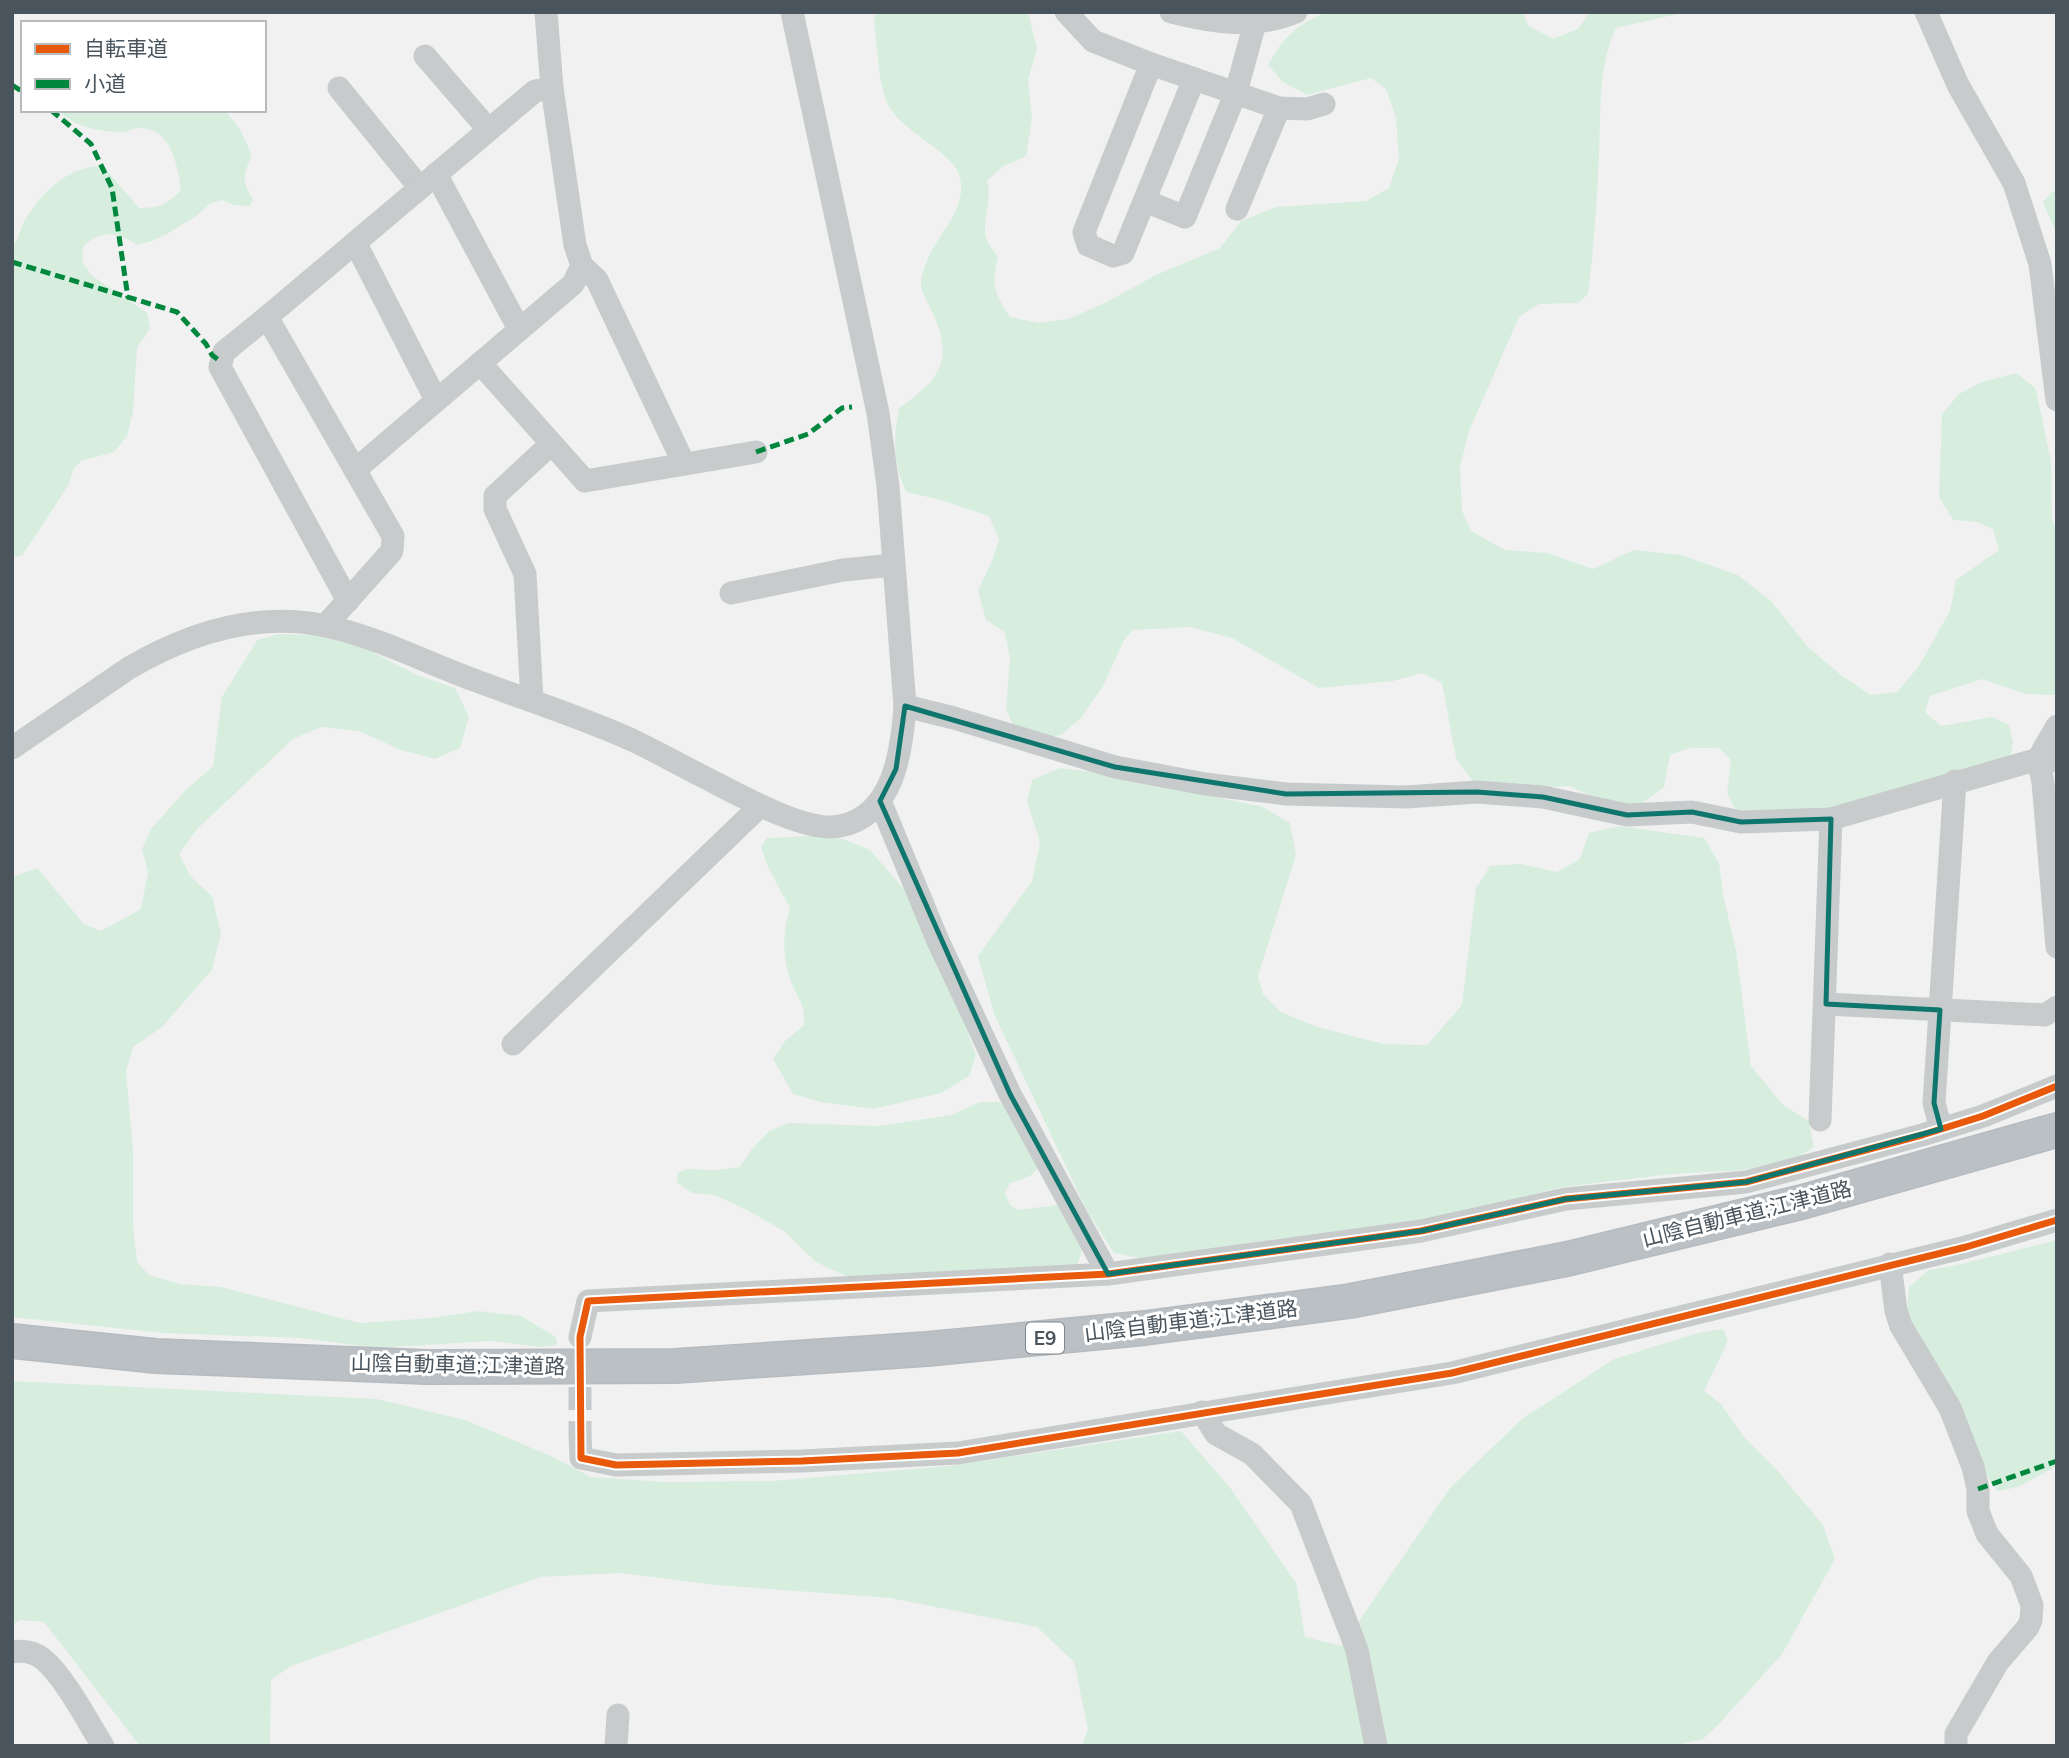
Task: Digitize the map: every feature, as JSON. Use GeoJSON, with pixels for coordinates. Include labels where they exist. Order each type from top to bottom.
{"type":"FeatureCollection","features":[{"type":"Feature","properties":{"kind":"highway","name":"山陰自動車道;江津道路"},"geometry":{"type":"LineString","coordinates":[[12,1342],[156,1356],[427,1367],[661,1366],[927,1349],[1145,1328],[1350,1301],[1567,1259],[1802,1202],[2057,1130]]}},
{"type":"Feature","properties":{"kind":"street"},"geometry":{"type":"LineString","coordinates":[[546,12],[552,88],[575,245],[582,266],[597,280],[684,464]]}},
{"type":"Feature","properties":{"kind":"street"},"geometry":{"type":"LineString","coordinates":[[12,748],[149,656],[200,634],[227,626],[304,622],[406,652],[473,680],[531,700],[631,740],[759,807],[821,827],[841,826],[864,816],[880,801],[895,769],[903,738],[905,706],[888,486],[878,413],[792,12]]}},
{"type":"Feature","properties":{"kind":"street"},"geometry":{"type":"LineString","coordinates":[[1066,12],[1093,41],[1151,64],[1279,108],[1307,109],[1324,104]]}},
{"type":"Feature","properties":{"kind":"street"},"geometry":{"type":"LineString","coordinates":[[1171,12],[1211,20],[1255,23],[1296,12]]}},
{"type":"Feature","properties":{"kind":"street"},"geometry":{"type":"LineString","coordinates":[[1926,12],[1958,85],[2014,183],[2040,264],[2057,400]]}},
{"type":"Feature","properties":{"kind":"street"},"geometry":{"type":"LineString","coordinates":[[1144,201],[1185,217],[1236,92],[1255,23]]}},
{"type":"Feature","properties":{"kind":"street"},"geometry":{"type":"LineString","coordinates":[[425,56],[488,129]]}},
{"type":"Feature","properties":{"kind":"street"},"geometry":{"type":"LineString","coordinates":[[1151,64],[1084,232],[1088,245],[1113,256],[1123,253],[1194,79]]}},
{"type":"Feature","properties":{"kind":"street"},"geometry":{"type":"LineString","coordinates":[[338,88],[428,181],[519,329]]}},
{"type":"Feature","properties":{"kind":"street"},"geometry":{"type":"LineString","coordinates":[[348,601],[220,366],[224,352],[356,244],[535,91],[552,88]]}},
{"type":"Feature","properties":{"kind":"street"},"geometry":{"type":"LineString","coordinates":[[1237,209],[1279,108]]}},
{"type":"Feature","properties":{"kind":"street"},"geometry":{"type":"LineString","coordinates":[[356,244],[436,400]]}},
{"type":"Feature","properties":{"kind":"street"},"geometry":{"type":"LineString","coordinates":[[355,470],[573,284],[582,266]]}},
{"type":"Feature","properties":{"kind":"street"},"geometry":{"type":"LineString","coordinates":[[267,317],[393,536],[392,551],[325,626]]}},
{"type":"Feature","properties":{"kind":"street"},"geometry":{"type":"LineString","coordinates":[[480,363],[585,481],[756,452]]}},
{"type":"Feature","properties":{"kind":"street"},"geometry":{"type":"LineString","coordinates":[[531,700],[525,574],[495,509],[495,496],[551,444]]}},
{"type":"Feature","properties":{"kind":"street"},"geometry":{"type":"LineString","coordinates":[[731,593],[843,570],[894,565]]}},
{"type":"Feature","properties":{"kind":"street"},"geometry":{"type":"LineString","coordinates":[[905,706],[954,718],[1115,767],[1205,785],[1286,794],[1406,797],[1477,792],[1543,797],[1627,815],[1692,812],[1741,822],[1831,820],[1955,781],[2047,760]]}},
{"type":"Feature","properties":{"kind":"street"},"geometry":{"type":"LineString","coordinates":[[2057,726],[2047,760],[2045,796],[2057,947]]}},
{"type":"Feature","properties":{"kind":"street"},"geometry":{"type":"LineString","coordinates":[[1941,1129],[1934,1103],[1955,781]]}},
{"type":"Feature","properties":{"kind":"street"},"geometry":{"type":"LineString","coordinates":[[880,801],[938,941],[1010,1094],[1108,1274]]}},
{"type":"Feature","properties":{"kind":"street"},"geometry":{"type":"LineString","coordinates":[[513,1044],[759,807]]}},
{"type":"Feature","properties":{"kind":"street"},"geometry":{"type":"LineString","coordinates":[[1820,1121],[1831,820]]}},
{"type":"Feature","properties":{"kind":"street"},"geometry":{"type":"LineString","coordinates":[[1826,1004],[2045,1015],[2057,1007]]}},
{"type":"Feature","properties":{"kind":"street"},"geometry":{"type":"LineString","coordinates":[[580,1336],[587,1301],[1108,1274],[1421,1231],[1566,1199],[1746,1182],[1941,1129],[1983,1116],[2057,1086]]}},
{"type":"Feature","properties":{"kind":"street"},"geometry":{"type":"LineString","coordinates":[[580,1434],[581,1458],[616,1465],[802,1461],[958,1453],[1451,1373],[1966,1247],[2057,1220]]}},
{"type":"Feature","properties":{"kind":"street"},"geometry":{"type":"LineString","coordinates":[[1890,1264],[1896,1311],[1901,1326],[1950,1408],[1973,1467],[1978,1489],[1978,1511],[1987,1534],[2021,1576],[2032,1605],[2028,1627],[1998,1662],[1956,1734],[1956,1746]]}},
{"type":"Feature","properties":{"kind":"street"},"geometry":{"type":"LineString","coordinates":[[1202,1412],[1216,1434],[1252,1454],[1301,1504],[1357,1650],[1376,1746]]}},
{"type":"Feature","properties":{"kind":"street"},"geometry":{"type":"LineString","coordinates":[[12,1652],[29,1652],[43,1659],[55,1672],[103,1746]]}},
{"type":"Feature","properties":{"kind":"street"},"geometry":{"type":"LineString","coordinates":[[616,1746],[618,1715]]}},
{"type":"Feature","properties":{"kind":"highlighted area"},"geometry":{"type":"Polygon","coordinates":[[[905,706],[1115,767],[1286,794],[1477,792],[1543,797],[1627,815],[1692,812],[1741,822],[1831,819],[1826,1004],[1940,1010],[1934,1103],[1941,1129],[1746,1182],[1566,1199],[1421,1231],[1108,1274],[1010,1094],[880,801],[896,769],[905,706]]]}},
{"type":"Feature","properties":{"kind":"green space"},"geometry":{"type":"Polygon","coordinates":[[[876,12],[1028,12],[1037,49],[1028,80],[1032,119],[1026,156],[1002,167],[987,181],[989,195],[985,230],[988,242],[998,257],[995,281],[1005,309],[1010,317],[1039,323],[1068,319],[1105,303],[1156,275],[1220,248],[1241,221],[1276,207],[1366,201],[1389,188],[1399,158],[1396,118],[1386,89],[1371,78],[1307,95],[1283,82],[1268,65],[1292,32],[1316,17],[1327,12],[1522,12],[1529,26],[1553,39],[1578,29],[1590,12],[1686,12],[1616,28],[1603,74],[1588,294],[1578,303],[1539,304],[1519,317],[1469,431],[1460,467],[1462,511],[1471,531],[1505,550],[1547,553],[1593,569],[1634,550],[1681,555],[1738,575],[1771,601],[1808,647],[1841,675],[1871,695],[1897,692],[1919,666],[1950,611],[1956,580],[1999,550],[1993,529],[1977,522],[1953,520],[1939,497],[1942,414],[1959,394],[1982,382],[2017,373],[2036,389],[2051,461],[2052,519],[2057,531],[2057,693],[2026,694],[1982,679],[1930,696],[1925,712],[1941,726],[1992,717],[2009,725],[2013,742],[2011,755],[1823,810],[1756,812],[1735,809],[1727,793],[1731,760],[1719,748],[1690,748],[1670,755],[1664,787],[1642,803],[1612,805],[1569,786],[1516,789],[1473,782],[1456,758],[1442,683],[1422,673],[1393,681],[1319,688],[1232,638],[1190,627],[1133,630],[1124,640],[1103,686],[1081,718],[1061,735],[1041,739],[1013,725],[1006,709],[1010,659],[1005,632],[986,620],[978,590],[999,540],[989,516],[906,492],[896,460],[895,440],[899,408],[932,380],[942,359],[940,332],[924,294],[921,279],[930,255],[956,210],[961,187],[959,174],[947,158],[905,125],[890,108],[879,65],[874,19],[876,12]]]}},
{"type":"Feature","properties":{"kind":"green space"},"geometry":{"type":"Polygon","coordinates":[[[60,112],[227,112],[241,131],[252,156],[245,178],[253,200],[250,206],[234,205],[222,200],[211,203],[167,234],[138,245],[109,234],[97,237],[83,247],[82,261],[91,275],[147,313],[150,328],[137,348],[133,412],[127,436],[114,452],[81,461],[74,468],[69,484],[36,535],[22,555],[12,558],[12,244],[17,241],[29,214],[49,189],[61,179],[89,167],[103,166],[139,208],[162,205],[181,190],[175,160],[166,141],[159,134],[150,129],[139,128],[123,132],[96,130],[72,121],[60,112]]]}},
{"type":"Feature","properties":{"kind":"green space"},"geometry":{"type":"Polygon","coordinates":[[[2053,191],[2057,192],[2057,235],[2043,202],[2053,191]]]}},
{"type":"Feature","properties":{"kind":"green space"},"geometry":{"type":"Polygon","coordinates":[[[278,634],[315,635],[365,648],[417,675],[455,688],[469,717],[460,748],[435,759],[401,750],[359,731],[321,727],[293,739],[197,829],[179,854],[191,877],[212,896],[221,933],[212,970],[162,1027],[133,1047],[126,1071],[133,1150],[133,1224],[137,1262],[149,1275],[180,1284],[221,1287],[360,1323],[432,1318],[478,1311],[521,1316],[556,1337],[557,1345],[541,1347],[490,1341],[377,1348],[301,1338],[162,1333],[12,1317],[12,877],[37,868],[84,924],[101,931],[141,909],[148,872],[142,849],[151,829],[185,791],[213,766],[222,697],[257,640],[278,634]]]}},
{"type":"Feature","properties":{"kind":"green space"},"geometry":{"type":"Polygon","coordinates":[[[1060,768],[1115,775],[1263,807],[1290,823],[1296,855],[1258,976],[1263,994],[1281,1012],[1317,1027],[1384,1044],[1427,1045],[1462,1005],[1476,888],[1490,866],[1520,864],[1557,872],[1580,859],[1589,833],[1619,826],[1704,838],[1719,863],[1736,950],[1751,1066],[1784,1106],[1809,1121],[1814,1147],[1796,1158],[1744,1170],[1672,1174],[1563,1187],[1377,1228],[1260,1241],[1151,1260],[1114,1253],[1086,1209],[994,1014],[978,956],[1032,881],[1040,842],[1027,802],[1032,780],[1060,768]]]}},
{"type":"Feature","properties":{"kind":"green space"},"geometry":{"type":"Polygon","coordinates":[[[813,836],[843,839],[870,850],[903,888],[949,982],[976,1055],[969,1076],[941,1093],[873,1109],[821,1102],[793,1094],[773,1059],[785,1041],[804,1025],[804,1017],[785,956],[784,936],[790,908],[769,869],[761,847],[767,838],[813,836]]]}},
{"type":"Feature","properties":{"kind":"green space"},"geometry":{"type":"Polygon","coordinates":[[[980,1102],[1001,1102],[1013,1112],[1038,1168],[1030,1176],[1010,1183],[1005,1193],[1010,1205],[1018,1210],[1057,1205],[1064,1211],[1080,1233],[1081,1250],[1075,1268],[853,1279],[816,1262],[784,1231],[747,1210],[715,1195],[692,1193],[678,1183],[677,1174],[685,1169],[740,1167],[769,1131],[788,1123],[878,1126],[952,1115],[980,1102]]]}},
{"type":"Feature","properties":{"kind":"green space"},"geometry":{"type":"Polygon","coordinates":[[[2057,1240],[2057,1466],[2018,1487],[1998,1491],[1985,1473],[1929,1363],[1907,1311],[1909,1287],[1929,1270],[2057,1240]]]}},
{"type":"Feature","properties":{"kind":"green space"},"geometry":{"type":"Polygon","coordinates":[[[1723,1329],[1728,1341],[1704,1391],[1721,1404],[1744,1437],[1776,1469],[1823,1525],[1835,1559],[1782,1654],[1703,1739],[1672,1746],[1082,1746],[1088,1729],[1074,1662],[1037,1627],[890,1598],[716,1585],[621,1573],[540,1577],[291,1666],[271,1680],[270,1746],[140,1746],[44,1622],[20,1620],[12,1625],[12,1381],[377,1399],[465,1420],[551,1456],[591,1477],[665,1482],[772,1481],[949,1466],[1181,1431],[1231,1489],[1296,1583],[1305,1637],[1342,1646],[1450,1488],[1522,1419],[1614,1359],[1698,1333],[1723,1329]]]}},
{"type":"Feature","properties":{"kind":"tunnel"},"geometry":{"type":"LineString","coordinates":[[580,1353],[580,1434]]}},
{"type":"Feature","properties":{"kind":"marked path"},"geometry":{"type":"LineString","coordinates":[[12,85],[21,91]]}},
{"type":"Feature","properties":{"kind":"marked path"},"geometry":{"type":"LineString","coordinates":[[53,112],[91,144],[112,188],[128,298]]}},
{"type":"Feature","properties":{"kind":"marked path"},"geometry":{"type":"LineString","coordinates":[[12,262],[177,312],[220,361]]}},
{"type":"Feature","properties":{"kind":"marked path"},"geometry":{"type":"LineString","coordinates":[[756,452],[808,434],[842,408],[852,407]]}},
{"type":"Feature","properties":{"kind":"marked path"},"geometry":{"type":"LineString","coordinates":[[1978,1489],[2057,1461]]}},
{"type":"Feature","properties":{"kind":"cycle path"},"geometry":{"type":"LineString","coordinates":[[2057,1086],[1983,1116],[1922,1135],[1746,1182],[1566,1199],[1421,1231],[1108,1274],[588,1301],[580,1337],[581,1458],[616,1465],[802,1461],[958,1453],[1452,1373],[1966,1247],[2057,1220]]}}]}
